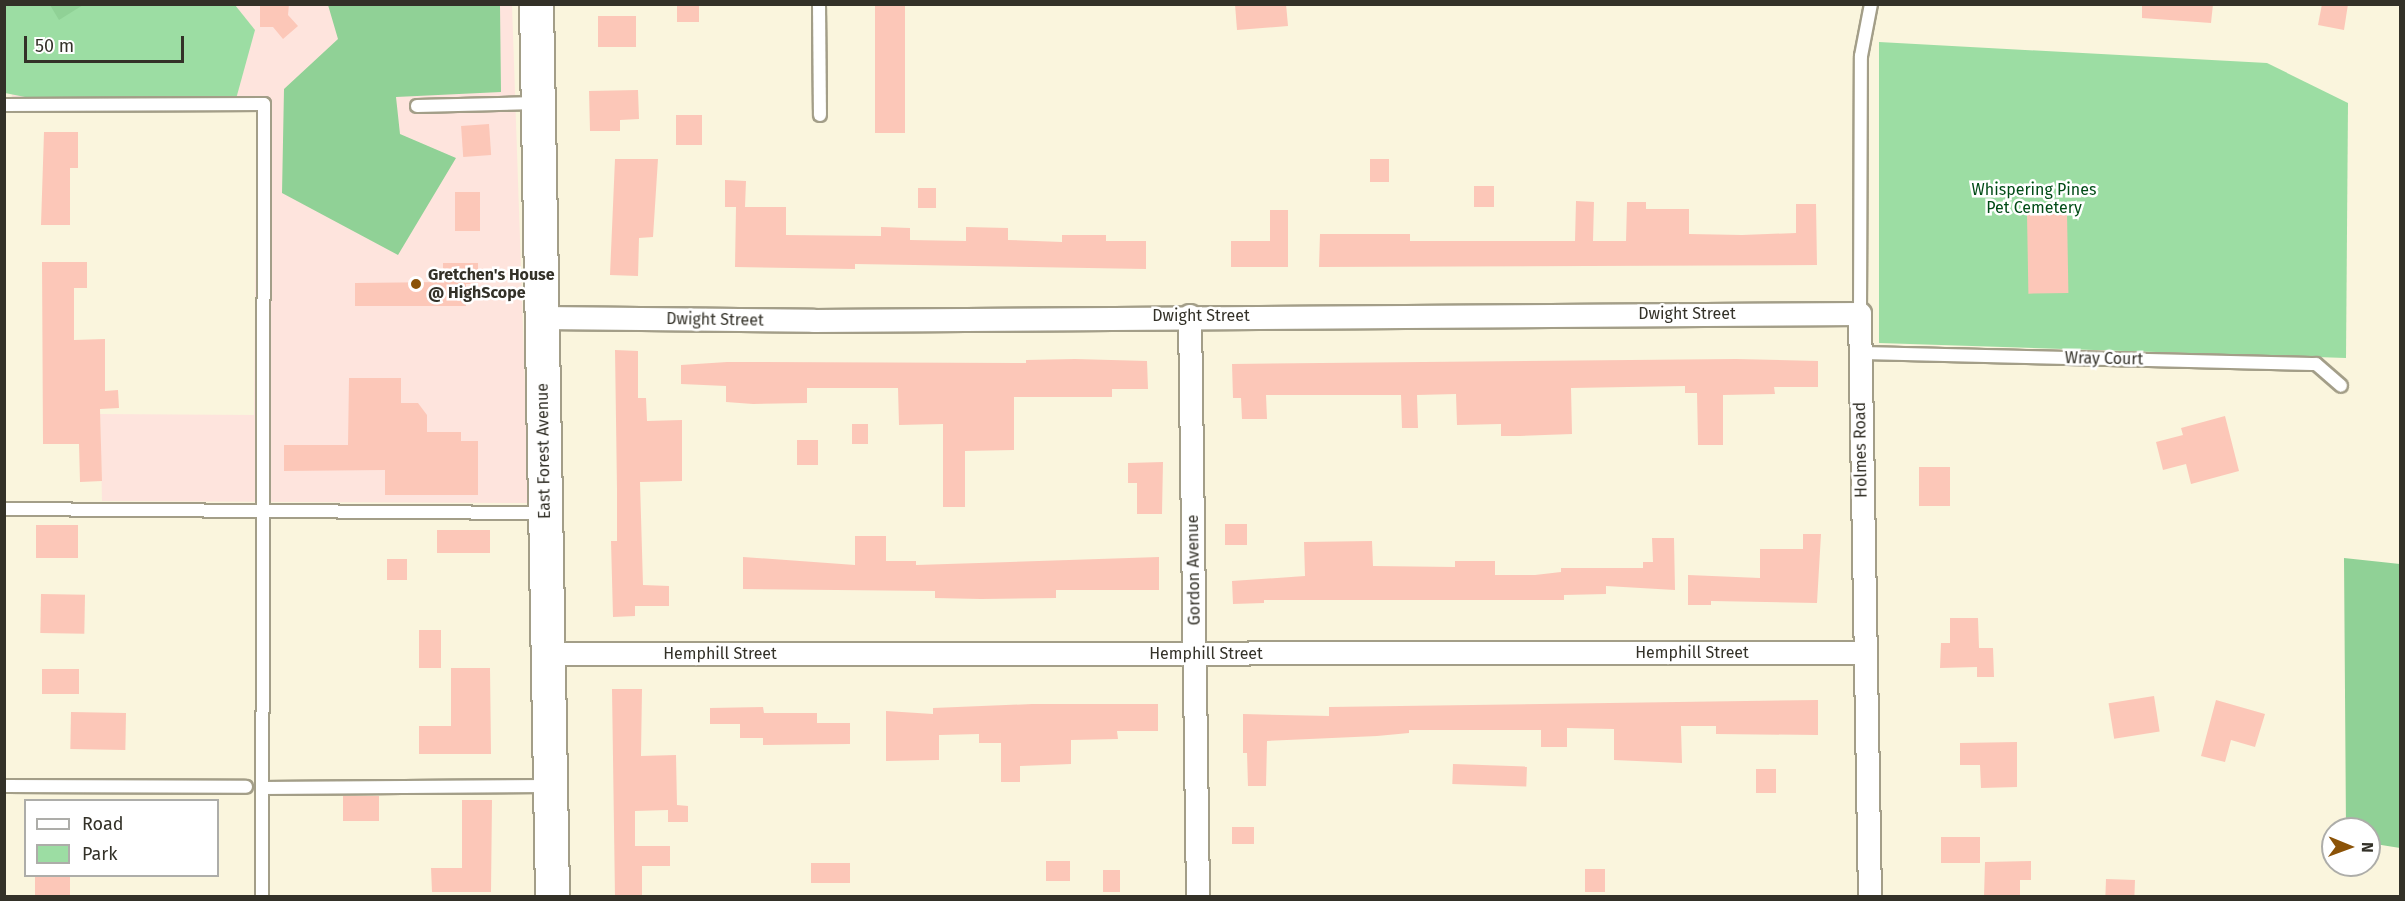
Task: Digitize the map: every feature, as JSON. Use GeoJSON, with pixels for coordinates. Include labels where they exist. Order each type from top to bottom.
{"type":"FeatureCollection","features":[{"type":"Feature","properties":{"kind":"main road","name":"East Forest Avenue"},"geometry":{"type":"LineString","coordinates":[[536,4],[552,897]]}},
{"type":"Feature","properties":{"kind":"street","name":"Dwight Street"},"geometry":{"type":"LineString","coordinates":[[542,318],[814,321],[1190,316],[1860,314]]}},
{"type":"Feature","properties":{"kind":"street","name":"Holmes Road"},"geometry":{"type":"LineString","coordinates":[[1860,314],[1864,653],[1870,897]]}},
{"type":"Feature","properties":{"kind":"street","name":"Gordon Avenue"},"geometry":{"type":"LineString","coordinates":[[1190,316],[1198,897]]}},
{"type":"Feature","properties":{"kind":"street","name":"Hemphill Street"},"geometry":{"type":"LineString","coordinates":[[549,654],[1864,653]]}},
{"type":"Feature","properties":{"kind":"lane"},"geometry":{"type":"LineString","coordinates":[[819,4],[820,115]]}},
{"type":"Feature","properties":{"kind":"lane","name":"Holmes Road"},"geometry":{"type":"LineString","coordinates":[[1860,314],[1862,56],[1871,4]]}},
{"type":"Feature","properties":{"kind":"lane"},"geometry":{"type":"LineString","coordinates":[[417,106],[538,103]]}},
{"type":"Feature","properties":{"kind":"lane"},"geometry":{"type":"LineString","coordinates":[[4,105],[264,104],[262,897]]}},
{"type":"Feature","properties":{"kind":"lane","name":"Wray Court"},"geometry":{"type":"LineString","coordinates":[[1859,353],[2316,364],[2341,386]]}},
{"type":"Feature","properties":{"kind":"lane"},"geometry":{"type":"LineString","coordinates":[[4,509],[545,513]]}},
{"type":"Feature","properties":{"kind":"lane"},"geometry":{"type":"LineString","coordinates":[[4,786],[246,787]]}},
{"type":"Feature","properties":{"kind":"lane"},"geometry":{"type":"LineString","coordinates":[[262,788],[550,786]]}},
{"type":"Feature","properties":{"kind":"shaded area"},"geometry":{"type":"Polygon","coordinates":[[[12,5],[512,5],[529,503],[102,501],[100,414],[254,415],[257,104],[12,105],[12,5]]]}},
{"type":"Feature","properties":{"kind":"green space"},"geometry":{"type":"Polygon","coordinates":[[[4,5],[235,5],[255,30],[236,99],[30,98],[5,93],[4,5]]]}},
{"type":"Feature","properties":{"kind":"green space"},"geometry":{"type":"Polygon","coordinates":[[[50,5],[83,5],[59,20],[50,5]]]}},
{"type":"Feature","properties":{"kind":"green space"},"geometry":{"type":"Polygon","coordinates":[[[328,5],[500,5],[501,92],[396,97],[400,134],[456,158],[398,255],[282,193],[284,89],[338,39],[328,5]]]}},
{"type":"Feature","properties":{"kind":"green space","name":"Whispering Pines Pet Cemetery"},"geometry":{"type":"Polygon","coordinates":[[[1879,42],[2267,63],[2348,103],[2346,358],[1879,343],[1879,42]]]}},
{"type":"Feature","properties":{"kind":"green space"},"geometry":{"type":"Polygon","coordinates":[[[2344,558],[2400,564],[2400,848],[2381,845],[2381,817],[2346,817],[2344,558]]]}},
{"type":"Feature","properties":{"kind":"building"},"geometry":{"type":"Polygon","coordinates":[[[260,4],[289,4],[288,15],[298,26],[283,39],[273,27],[260,27],[260,4]]]}},
{"type":"Feature","properties":{"kind":"building"},"geometry":{"type":"Polygon","coordinates":[[[677,4],[699,4],[699,22],[677,22],[677,4]]]}},
{"type":"Feature","properties":{"kind":"building"},"geometry":{"type":"Polygon","coordinates":[[[875,4],[905,4],[905,133],[875,133],[875,4]]]}},
{"type":"Feature","properties":{"kind":"building"},"geometry":{"type":"Polygon","coordinates":[[[1235,4],[1286,4],[1288,26],[1237,30],[1235,4]]]}},
{"type":"Feature","properties":{"kind":"building"},"geometry":{"type":"Polygon","coordinates":[[[2142,4],[2213,4],[2211,23],[2142,18],[2142,4]]]}},
{"type":"Feature","properties":{"kind":"building"},"geometry":{"type":"Polygon","coordinates":[[[2322,4],[2348,4],[2344,30],[2318,25],[2322,4]]]}},
{"type":"Feature","properties":{"kind":"building"},"geometry":{"type":"Polygon","coordinates":[[[598,16],[636,16],[636,47],[598,47],[598,16]]]}},
{"type":"Feature","properties":{"kind":"building"},"geometry":{"type":"Polygon","coordinates":[[[638,90],[639,119],[620,120],[620,131],[590,131],[589,91],[638,90]]]}},
{"type":"Feature","properties":{"kind":"building"},"geometry":{"type":"Polygon","coordinates":[[[676,115],[702,115],[702,145],[676,145],[676,115]]]}},
{"type":"Feature","properties":{"kind":"building"},"geometry":{"type":"Polygon","coordinates":[[[489,124],[491,155],[463,157],[461,126],[489,124]]]}},
{"type":"Feature","properties":{"kind":"building"},"geometry":{"type":"Polygon","coordinates":[[[44,132],[78,132],[78,168],[70,168],[70,225],[41,225],[44,132]]]}},
{"type":"Feature","properties":{"kind":"building"},"geometry":{"type":"Polygon","coordinates":[[[615,159],[658,159],[653,237],[639,238],[638,276],[610,275],[615,159]]]}},
{"type":"Feature","properties":{"kind":"building"},"geometry":{"type":"Polygon","coordinates":[[[1370,159],[1389,159],[1389,182],[1370,182],[1370,159]]]}},
{"type":"Feature","properties":{"kind":"building"},"geometry":{"type":"Polygon","coordinates":[[[725,180],[746,181],[745,207],[786,207],[786,235],[881,236],[881,227],[910,228],[910,240],[966,241],[966,227],[1008,228],[1008,240],[1062,242],[1062,235],[1106,235],[1106,241],[1146,241],[1146,269],[855,264],[855,269],[735,267],[736,207],[725,207],[725,180]]]}},
{"type":"Feature","properties":{"kind":"building"},"geometry":{"type":"Polygon","coordinates":[[[1474,186],[1494,186],[1494,207],[1474,207],[1474,186]]]}},
{"type":"Feature","properties":{"kind":"building"},"geometry":{"type":"Polygon","coordinates":[[[918,188],[936,188],[936,208],[918,208],[918,188]]]}},
{"type":"Feature","properties":{"kind":"building"},"geometry":{"type":"Polygon","coordinates":[[[455,192],[480,192],[480,231],[455,231],[455,192]]]}},
{"type":"Feature","properties":{"kind":"building"},"geometry":{"type":"Polygon","coordinates":[[[1576,201],[1594,202],[1593,241],[1626,241],[1627,202],[1646,202],[1646,209],[1689,209],[1689,234],[1742,235],[1796,233],[1796,204],[1816,204],[1817,265],[1319,267],[1320,234],[1410,234],[1410,241],[1575,241],[1576,201]]]}},
{"type":"Feature","properties":{"kind":"building"},"geometry":{"type":"Polygon","coordinates":[[[1270,210],[1288,210],[1288,267],[1231,267],[1231,241],[1270,241],[1270,210]]]}},
{"type":"Feature","properties":{"kind":"building"},"geometry":{"type":"Polygon","coordinates":[[[2067,213],[2068,293],[2028,294],[2027,214],[2067,213]]]}},
{"type":"Feature","properties":{"kind":"building"},"geometry":{"type":"Polygon","coordinates":[[[42,262],[87,262],[87,288],[74,288],[74,340],[105,339],[105,391],[118,390],[119,408],[100,409],[102,481],[80,482],[79,444],[43,444],[42,262]]]}},
{"type":"Feature","properties":{"kind":"building","name":"Gretchen's House @ HighScope"},"geometry":{"type":"Polygon","coordinates":[[[443,263],[478,263],[478,284],[466,284],[466,306],[355,306],[355,283],[443,282],[443,263]]]}},
{"type":"Feature","properties":{"kind":"building"},"geometry":{"type":"Polygon","coordinates":[[[615,350],[638,351],[638,398],[646,398],[647,421],[682,420],[682,481],[640,482],[643,585],[669,586],[669,606],[635,606],[635,616],[613,617],[611,541],[617,541],[615,350]]]}},
{"type":"Feature","properties":{"kind":"building"},"geometry":{"type":"Polygon","coordinates":[[[1736,359],[1818,361],[1818,387],[1774,387],[1775,394],[1723,395],[1723,445],[1698,445],[1697,393],[1685,393],[1685,386],[1571,388],[1572,434],[1520,436],[1501,436],[1501,424],[1457,425],[1456,394],[1417,395],[1418,428],[1402,428],[1401,395],[1266,395],[1267,419],[1242,419],[1241,398],[1233,398],[1232,364],[1736,359]]]}},
{"type":"Feature","properties":{"kind":"building"},"geometry":{"type":"Polygon","coordinates":[[[1026,360],[1147,361],[1148,389],[1112,389],[1112,397],[1014,397],[1014,450],[965,451],[965,507],[943,507],[943,424],[899,425],[898,388],[807,388],[807,403],[753,404],[726,402],[726,386],[681,384],[681,365],[727,362],[1026,363],[1026,360]]]}},
{"type":"Feature","properties":{"kind":"building"},"geometry":{"type":"Polygon","coordinates":[[[349,378],[401,378],[401,403],[418,403],[427,415],[427,432],[461,432],[461,441],[478,441],[478,495],[385,495],[385,470],[284,471],[284,445],[348,445],[349,378]]]}},
{"type":"Feature","properties":{"kind":"building"},"geometry":{"type":"Polygon","coordinates":[[[2225,416],[2239,471],[2191,484],[2186,464],[2163,470],[2156,442],[2183,435],[2181,428],[2225,416]]]}},
{"type":"Feature","properties":{"kind":"building"},"geometry":{"type":"Polygon","coordinates":[[[852,424],[868,424],[868,444],[852,444],[852,424]]]}},
{"type":"Feature","properties":{"kind":"building"},"geometry":{"type":"Polygon","coordinates":[[[797,440],[818,440],[818,465],[797,465],[797,440]]]}},
{"type":"Feature","properties":{"kind":"building"},"geometry":{"type":"Polygon","coordinates":[[[1163,462],[1162,514],[1137,514],[1137,483],[1128,483],[1128,463],[1163,462]]]}},
{"type":"Feature","properties":{"kind":"building"},"geometry":{"type":"Polygon","coordinates":[[[1919,467],[1950,467],[1950,506],[1919,506],[1919,467]]]}},
{"type":"Feature","properties":{"kind":"building"},"geometry":{"type":"Polygon","coordinates":[[[1225,524],[1247,524],[1247,545],[1225,545],[1225,524]]]}},
{"type":"Feature","properties":{"kind":"building"},"geometry":{"type":"Polygon","coordinates":[[[36,525],[78,525],[78,558],[36,558],[36,525]]]}},
{"type":"Feature","properties":{"kind":"building"},"geometry":{"type":"Polygon","coordinates":[[[437,530],[490,530],[490,553],[437,553],[437,530]]]}},
{"type":"Feature","properties":{"kind":"building"},"geometry":{"type":"Polygon","coordinates":[[[1803,534],[1821,534],[1817,603],[1711,601],[1711,605],[1688,605],[1688,575],[1760,578],[1760,549],[1803,549],[1803,534]]]}},
{"type":"Feature","properties":{"kind":"building"},"geometry":{"type":"Polygon","coordinates":[[[855,536],[886,536],[886,561],[916,561],[916,565],[1159,557],[1159,590],[1056,590],[1056,598],[981,599],[935,598],[935,591],[743,589],[743,557],[855,565],[855,536]]]}},
{"type":"Feature","properties":{"kind":"building"},"geometry":{"type":"Polygon","coordinates":[[[1652,538],[1674,538],[1675,590],[1606,586],[1606,594],[1564,595],[1564,600],[1264,600],[1264,603],[1233,604],[1232,581],[1305,576],[1304,542],[1372,541],[1373,566],[1455,567],[1455,561],[1495,561],[1495,575],[1535,575],[1561,572],[1561,568],[1643,568],[1643,562],[1653,562],[1652,538]]]}},
{"type":"Feature","properties":{"kind":"building"},"geometry":{"type":"Polygon","coordinates":[[[387,559],[407,559],[407,580],[387,580],[387,559]]]}},
{"type":"Feature","properties":{"kind":"building"},"geometry":{"type":"Polygon","coordinates":[[[41,594],[85,595],[84,634],[40,633],[41,594]]]}},
{"type":"Feature","properties":{"kind":"building"},"geometry":{"type":"Polygon","coordinates":[[[1950,618],[1978,618],[1979,648],[1993,648],[1994,677],[1977,677],[1977,667],[1940,668],[1941,643],[1950,643],[1950,618]]]}},
{"type":"Feature","properties":{"kind":"building"},"geometry":{"type":"Polygon","coordinates":[[[419,630],[441,630],[441,668],[419,668],[419,630]]]}},
{"type":"Feature","properties":{"kind":"building"},"geometry":{"type":"Polygon","coordinates":[[[451,668],[490,668],[491,754],[419,754],[419,726],[451,726],[451,668]]]}},
{"type":"Feature","properties":{"kind":"building"},"geometry":{"type":"Polygon","coordinates":[[[42,669],[79,669],[79,694],[42,694],[42,669]]]}},
{"type":"Feature","properties":{"kind":"building"},"geometry":{"type":"Polygon","coordinates":[[[612,689],[642,689],[641,756],[676,755],[677,805],[688,806],[688,822],[668,822],[668,810],[635,811],[635,846],[670,846],[670,866],[642,866],[642,897],[615,897],[612,689]]]}},
{"type":"Feature","properties":{"kind":"building"},"geometry":{"type":"Polygon","coordinates":[[[2154,696],[2160,732],[2114,739],[2109,703],[2154,696]]]}},
{"type":"Feature","properties":{"kind":"building"},"geometry":{"type":"Polygon","coordinates":[[[1818,700],[1818,735],[1716,734],[1716,726],[1681,726],[1682,763],[1614,760],[1614,729],[1567,728],[1567,747],[1541,747],[1541,730],[1409,730],[1409,733],[1377,736],[1267,741],[1266,786],[1248,786],[1247,753],[1243,753],[1243,714],[1329,716],[1329,707],[1818,700]]]}},
{"type":"Feature","properties":{"kind":"building"},"geometry":{"type":"Polygon","coordinates":[[[2216,700],[2265,714],[2255,747],[2231,740],[2225,762],[2201,756],[2216,700]]]}},
{"type":"Feature","properties":{"kind":"building"},"geometry":{"type":"Polygon","coordinates":[[[1032,704],[1158,704],[1158,731],[1117,731],[1118,739],[1071,740],[1071,764],[1020,766],[1020,782],[1001,782],[1001,743],[979,743],[979,734],[939,735],[939,760],[886,761],[886,711],[933,714],[933,708],[1032,704]]]}},
{"type":"Feature","properties":{"kind":"building"},"geometry":{"type":"Polygon","coordinates":[[[763,707],[764,713],[817,713],[817,723],[850,723],[850,744],[763,745],[763,738],[740,738],[740,724],[710,724],[710,708],[763,707]]]}},
{"type":"Feature","properties":{"kind":"building"},"geometry":{"type":"Polygon","coordinates":[[[71,712],[126,713],[125,750],[70,749],[71,712]]]}},
{"type":"Feature","properties":{"kind":"building"},"geometry":{"type":"Polygon","coordinates":[[[2017,742],[2017,787],[1981,788],[1980,765],[1960,765],[1960,743],[2017,742]]]}},
{"type":"Feature","properties":{"kind":"building"},"geometry":{"type":"Polygon","coordinates":[[[1453,764],[1527,767],[1526,787],[1452,784],[1453,764]]]}},
{"type":"Feature","properties":{"kind":"building"},"geometry":{"type":"Polygon","coordinates":[[[1756,769],[1776,769],[1776,793],[1756,793],[1756,769]]]}},
{"type":"Feature","properties":{"kind":"building"},"geometry":{"type":"Polygon","coordinates":[[[343,796],[379,796],[379,821],[343,821],[343,796]]]}},
{"type":"Feature","properties":{"kind":"building"},"geometry":{"type":"Polygon","coordinates":[[[462,800],[492,800],[491,892],[432,892],[431,868],[462,868],[462,800]]]}},
{"type":"Feature","properties":{"kind":"building"},"geometry":{"type":"Polygon","coordinates":[[[1232,827],[1254,827],[1254,844],[1232,844],[1232,827]]]}},
{"type":"Feature","properties":{"kind":"building"},"geometry":{"type":"Polygon","coordinates":[[[1941,837],[1980,837],[1980,863],[1941,863],[1941,837]]]}},
{"type":"Feature","properties":{"kind":"building"},"geometry":{"type":"Polygon","coordinates":[[[1046,861],[1070,861],[1070,881],[1046,881],[1046,861]]]}},
{"type":"Feature","properties":{"kind":"building"},"geometry":{"type":"Polygon","coordinates":[[[2031,861],[2031,880],[2020,880],[2020,897],[1984,897],[1985,862],[2031,861]]]}},
{"type":"Feature","properties":{"kind":"building"},"geometry":{"type":"Polygon","coordinates":[[[811,863],[850,863],[850,883],[811,883],[811,863]]]}},
{"type":"Feature","properties":{"kind":"building"},"geometry":{"type":"Polygon","coordinates":[[[1585,869],[1605,869],[1605,892],[1585,892],[1585,869]]]}},
{"type":"Feature","properties":{"kind":"building"},"geometry":{"type":"Polygon","coordinates":[[[1103,870],[1120,870],[1120,892],[1103,892],[1103,870]]]}},
{"type":"Feature","properties":{"kind":"building"},"geometry":{"type":"Polygon","coordinates":[[[35,877],[70,877],[70,896],[35,896],[35,877]]]}},
{"type":"Feature","properties":{"kind":"building"},"geometry":{"type":"Polygon","coordinates":[[[2106,879],[2135,880],[2134,896],[2105,896],[2106,879]]]}},
{"type":"Feature","properties":{"kind":"place","name":"Gretchen's House @ HighScope"},"geometry":{"type":"Point","coordinates":[416,284]}}]}
